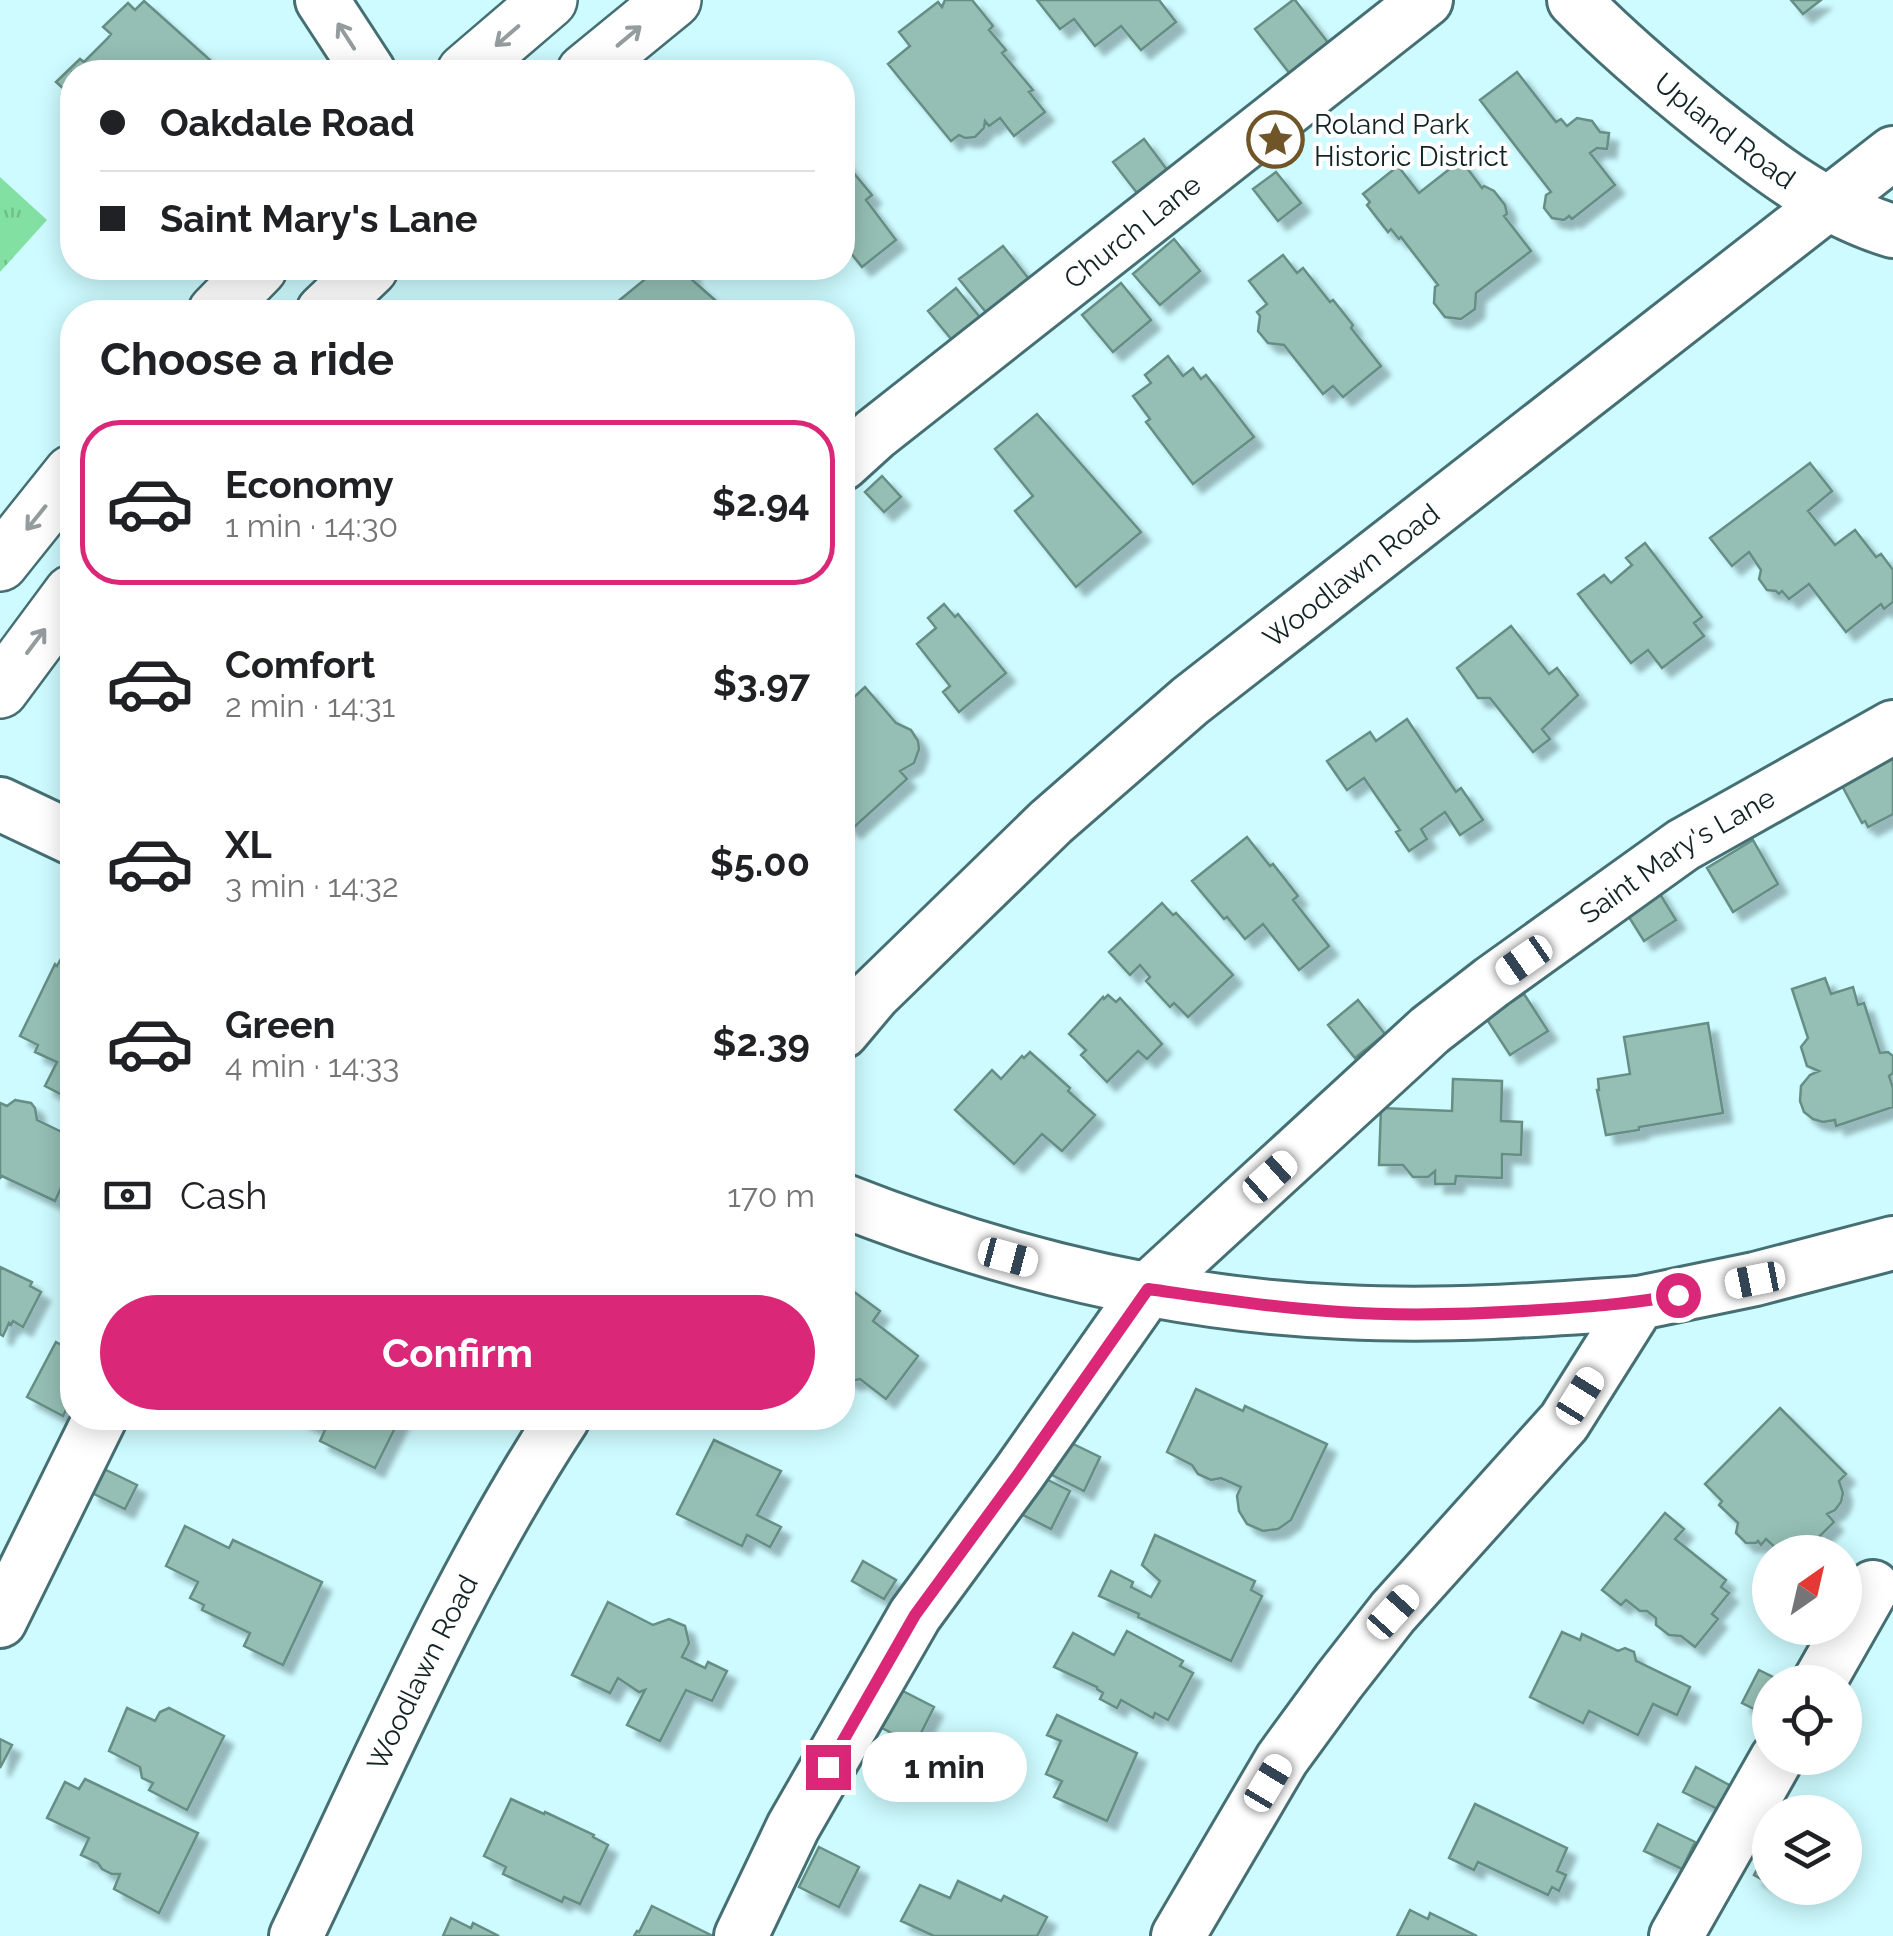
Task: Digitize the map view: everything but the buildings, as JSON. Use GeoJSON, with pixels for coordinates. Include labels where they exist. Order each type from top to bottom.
{"type":"FeatureCollection","features":[{"type":"Feature","properties":{"kind":"main road"},"geometry":{"type":"LineString","coordinates":[[479,60],[548,0]]}},
{"type":"Feature","properties":{"kind":"main road"},"geometry":{"type":"LineString","coordinates":[[600,60],[673,0]]}},
{"type":"Feature","properties":{"kind":"main road"},"geometry":{"type":"LineString","coordinates":[[228,300],[247,280]]}},
{"type":"Feature","properties":{"kind":"main road"},"geometry":{"type":"LineString","coordinates":[[337,300],[357,280]]}},
{"type":"Feature","properties":{"kind":"main road"},"geometry":{"type":"LineString","coordinates":[[0,562],[60,488]]}},
{"type":"Feature","properties":{"kind":"main road"},"geometry":{"type":"LineString","coordinates":[[0,690],[60,609]]}},
{"type":"Feature","properties":{"kind":"street"},"geometry":{"type":"LineString","coordinates":[[322,0],[361,60]]}},
{"type":"Feature","properties":{"kind":"street","name":"Church Lane"},"geometry":{"type":"LineString","coordinates":[[855,452],[1426,0]]}},
{"type":"Feature","properties":{"kind":"street","name":"Upland Road"},"geometry":{"type":"LineString","coordinates":[[1574,0],[1662,82],[1748,151],[1826,204],[1893,232]]}},
{"type":"Feature","properties":{"kind":"street","name":"Woodlawn Road"},"geometry":{"type":"LineString","coordinates":[[855,1017],[1051,822],[1190,700],[1893,153]]}},
{"type":"Feature","properties":{"kind":"street","name":"Saint Mary's Lane"},"geometry":{"type":"LineString","coordinates":[[741,1936],[794,1827],[915,1615],[1148,1289],[1430,1030],[1492,982],[1683,845],[1893,727]]}},
{"type":"Feature","properties":{"kind":"street"},"geometry":{"type":"LineString","coordinates":[[0,804],[60,832]]}},
{"type":"Feature","properties":{"kind":"street"},"geometry":{"type":"LineString","coordinates":[[855,1205],[981,1250],[1061,1271],[1148,1289],[1340,1312],[1502,1312],[1639,1302],[1755,1280],[1893,1243]]}},
{"type":"Feature","properties":{"kind":"street"},"geometry":{"type":"LineString","coordinates":[[1178,1936],[1282,1759],[1393,1612],[1564,1422],[1639,1302]]}},
{"type":"Feature","properties":{"kind":"street"},"geometry":{"type":"LineString","coordinates":[[0,1621],[94,1430]]}},
{"type":"Feature","properties":{"kind":"street","name":"Woodlawn Road"},"geometry":{"type":"LineString","coordinates":[[296,1936],[460,1596],[506,1510],[556,1430]]}},
{"type":"Feature","properties":{"kind":"street"},"geometry":{"type":"LineString","coordinates":[[1828,1665],[1872,1587]]}},
{"type":"Feature","properties":{"kind":"street"},"geometry":{"type":"LineString","coordinates":[[1676,1936],[1766,1775]]}},
{"type":"Feature","properties":{"kind":"green space"},"geometry":{"type":"Polygon","coordinates":[[[0,177],[47,220],[0,272],[0,177]]]}},
{"type":"Feature","properties":{"kind":"place","name":"Roland Park Historic District"},"geometry":{"type":"Point","coordinates":[1275,140]}},
{"type":"Feature","properties":{"kind":"route"},"geometry":{"type":"LineString","coordinates":[[828,1767],[915,1615],[1148,1289],[1340,1312],[1421,1314],[1626,1304],[1678,1295]]}}]}
